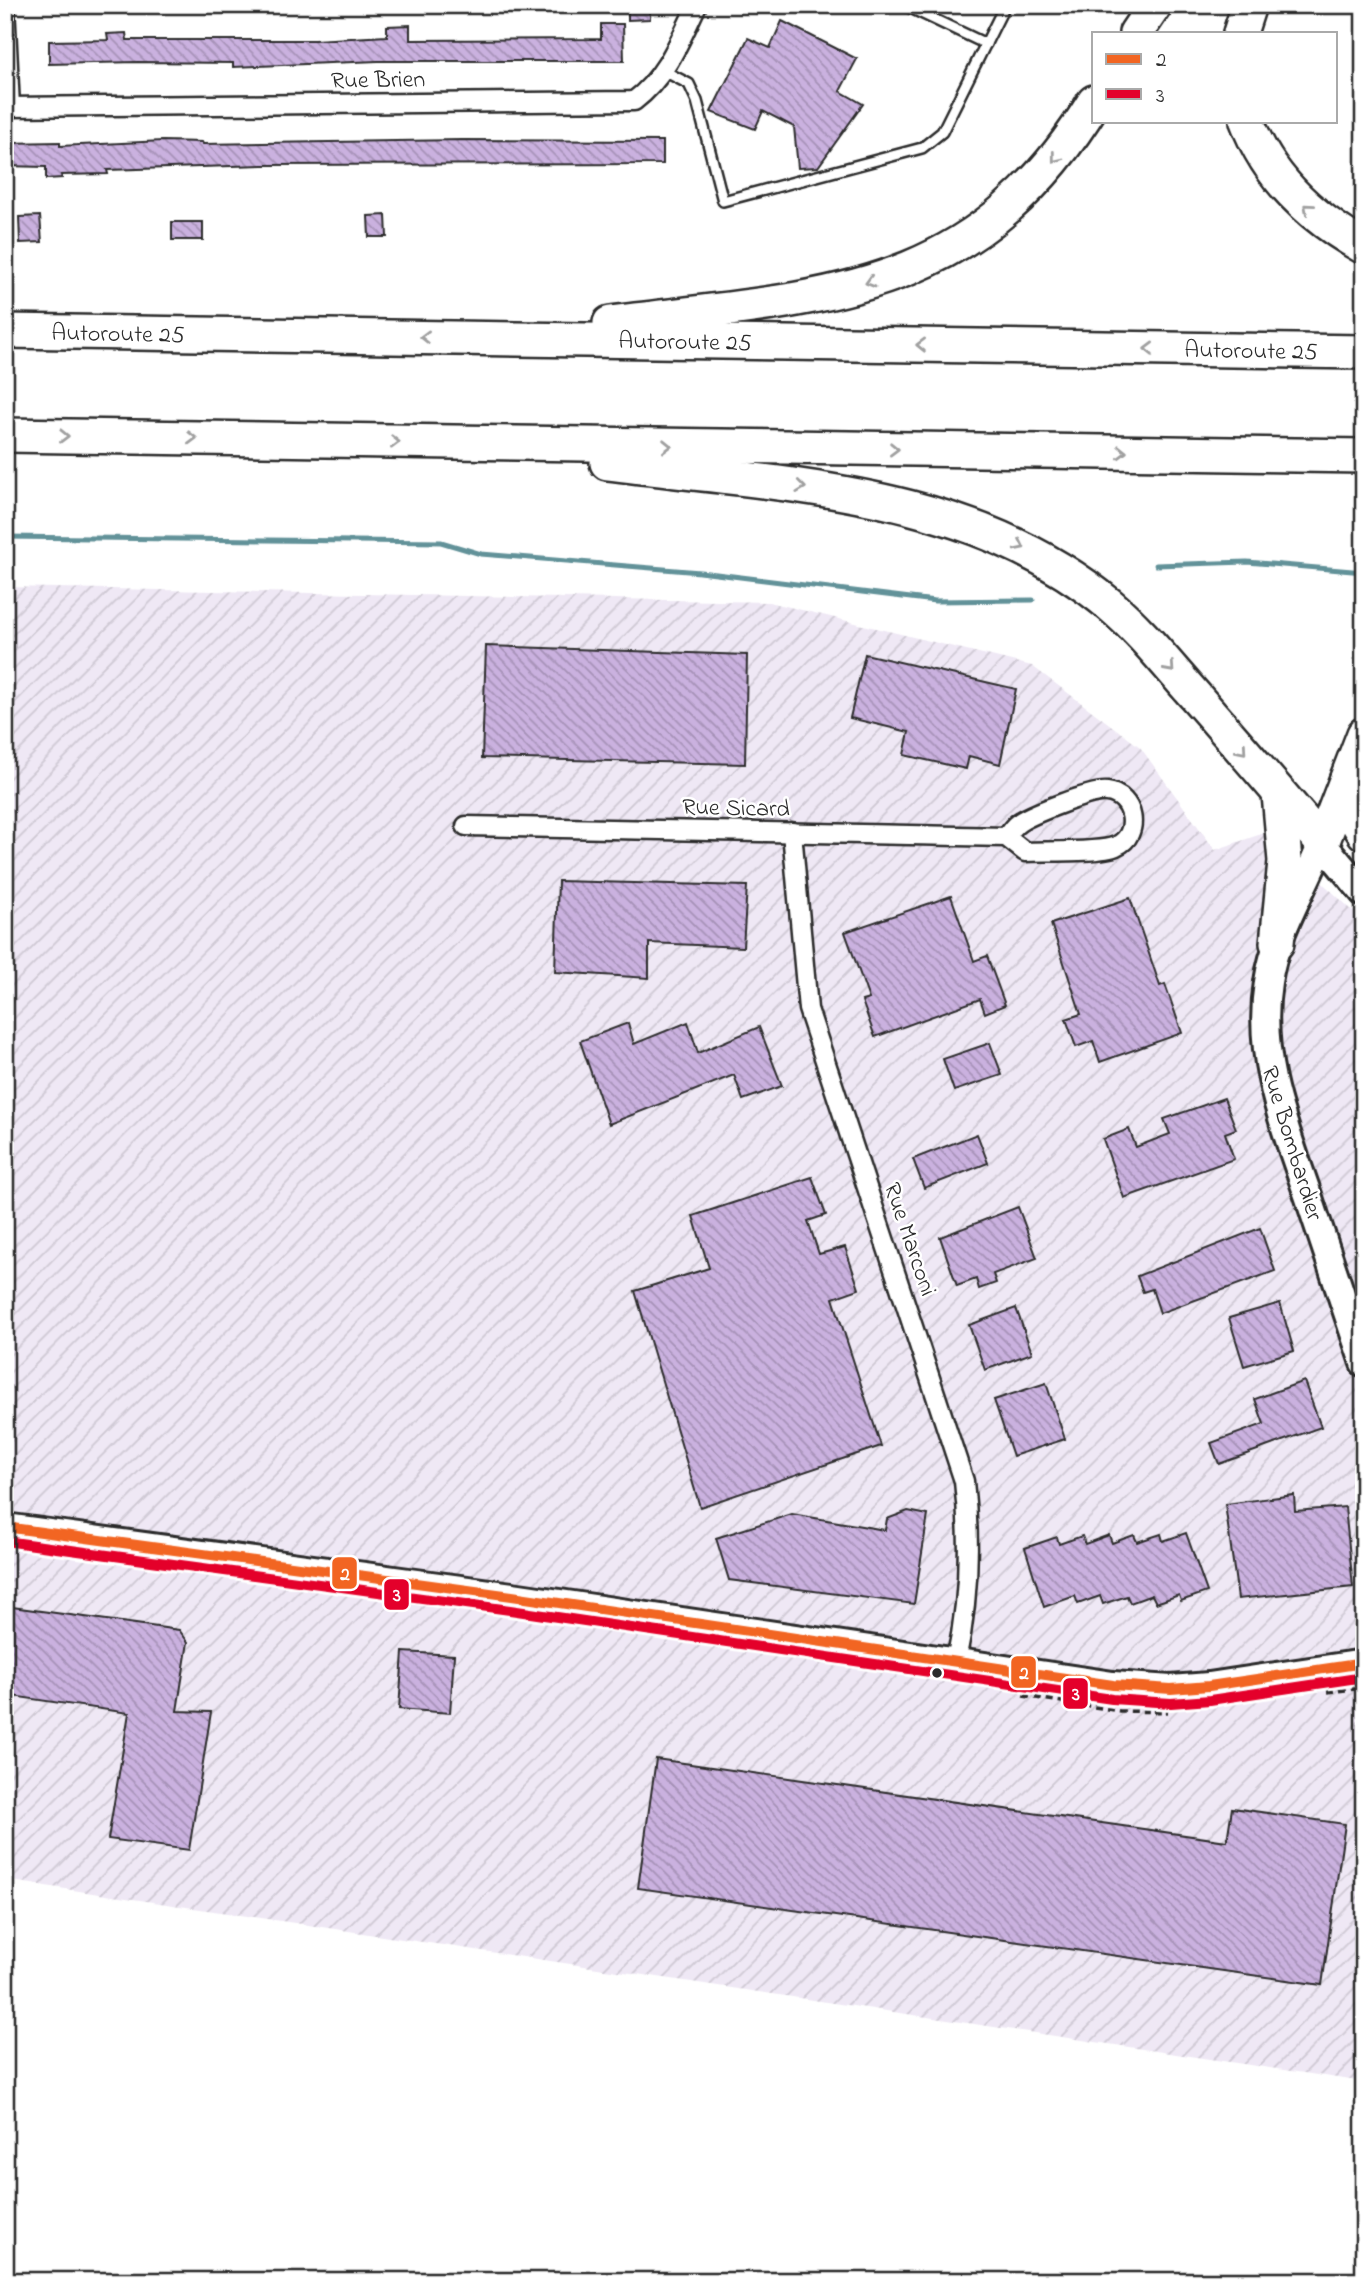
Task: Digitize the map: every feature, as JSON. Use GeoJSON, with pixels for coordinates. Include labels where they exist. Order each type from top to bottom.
{"type":"FeatureCollection","features":[{"type":"Feature","properties":{"kind":"highway"},"geometry":{"type":"LineString","coordinates":[[1137,32],[1156,5]]}},
{"type":"Feature","properties":{"kind":"highway"},"geometry":{"type":"LineString","coordinates":[[1240,32],[1250,5]]}},
{"type":"Feature","properties":{"kind":"highway"},"geometry":{"type":"LineString","coordinates":[[493,338],[777,303],[850,287],[909,269],[978,233],[1015,203],[1057,157],[1092,105]]}},
{"type":"Feature","properties":{"kind":"highway"},"geometry":{"type":"LineString","coordinates":[[1247,122],[1265,158],[1286,187],[1323,221],[1364,247]]}},
{"type":"Feature","properties":{"kind":"highway","name":"Autoroute 25"},"geometry":{"type":"LineString","coordinates":[[5,331],[1364,352]]}},
{"type":"Feature","properties":{"kind":"highway"},"geometry":{"type":"LineString","coordinates":[[5,435],[1364,456]]}},
{"type":"Feature","properties":{"kind":"highway"},"geometry":{"type":"LineString","coordinates":[[452,443],[824,489],[943,516],[1011,542],[1072,577],[1125,620],[1322,843],[1364,734]]}},
{"type":"Feature","properties":{"kind":"highway"},"geometry":{"type":"LineString","coordinates":[[1277,943],[1285,862],[1279,794]]}},
{"type":"Feature","properties":{"kind":"highway"},"geometry":{"type":"LineString","coordinates":[[1341,795],[1364,833]]}},
{"type":"Feature","properties":{"kind":"street"},"geometry":{"type":"LineString","coordinates":[[5,5],[7,107]]}},
{"type":"Feature","properties":{"kind":"street","name":"Rue Brien"},"geometry":{"type":"LineString","coordinates":[[7,107],[634,101],[652,88],[664,71],[697,5]]}},
{"type":"Feature","properties":{"kind":"street","name":"Rue Sicard"},"geometry":{"type":"LineString","coordinates":[[466,826],[1006,837],[1025,852],[1115,848],[1127,839],[1132,825],[1130,808],[1121,796],[1106,792],[1087,793],[1017,824],[1006,837]]}},
{"type":"Feature","properties":{"kind":"street","name":"Rue Marconi"},"geometry":{"type":"LineString","coordinates":[[792,832],[808,1009],[964,1481],[970,1542],[965,1618],[956,1661]]}},
{"type":"Feature","properties":{"kind":"street"},"geometry":{"type":"LineString","coordinates":[[1322,843],[1364,894]]}},
{"type":"Feature","properties":{"kind":"street","name":"Rue Bombardier"},"geometry":{"type":"LineString","coordinates":[[1322,843],[1277,943],[1268,981],[1265,1044],[1270,1076],[1364,1363]]}},
{"type":"Feature","properties":{"kind":"street"},"geometry":{"type":"LineString","coordinates":[[5,1527],[524,1597],[1113,1685],[1171,1689],[1209,1686],[1364,1663]]}},
{"type":"Feature","properties":{"kind":"lane"},"geometry":{"type":"LineString","coordinates":[[904,5],[986,44]]}},
{"type":"Feature","properties":{"kind":"lane"},"geometry":{"type":"LineString","coordinates":[[664,71],[689,84],[723,201],[922,148],[942,132],[1005,5]]}},
{"type":"Feature","properties":{"kind":"path"},"geometry":{"type":"LineString","coordinates":[[1321,1692],[1343,1693],[1364,1688]]}},
{"type":"Feature","properties":{"kind":"path"},"geometry":{"type":"LineString","coordinates":[[1016,1694],[1056,1702],[1155,1713]]}},
{"type":"Feature","properties":{"kind":"shaded area"},"geometry":{"type":"Polygon","coordinates":[[[5,587],[769,602],[1032,666],[1140,747],[1215,850],[1267,832],[1364,921],[1364,2082],[5,1880],[5,587]]]}},
{"type":"Feature","properties":{"kind":"building"},"geometry":{"type":"Polygon","coordinates":[[[628,5],[650,5],[650,19],[628,20],[628,5]]]}},
{"type":"Feature","properties":{"kind":"building"},"geometry":{"type":"Polygon","coordinates":[[[782,21],[857,59],[840,91],[863,104],[818,167],[798,168],[794,127],[763,111],[755,129],[711,112],[748,38],[770,48],[782,21]]]}},
{"type":"Feature","properties":{"kind":"building"},"geometry":{"type":"Polygon","coordinates":[[[601,24],[623,24],[624,61],[378,61],[233,67],[233,63],[49,64],[49,41],[108,40],[107,34],[126,33],[127,40],[314,40],[387,36],[387,26],[410,25],[410,40],[601,39],[601,24]]]}},
{"type":"Feature","properties":{"kind":"building"},"geometry":{"type":"Polygon","coordinates":[[[462,140],[663,141],[663,164],[263,165],[107,170],[108,174],[61,175],[62,178],[46,179],[46,167],[5,166],[5,143],[60,142],[60,146],[163,141],[203,144],[462,140]]]}},
{"type":"Feature","properties":{"kind":"building"},"geometry":{"type":"Polygon","coordinates":[[[386,215],[387,237],[369,237],[368,216],[386,215]]]}},
{"type":"Feature","properties":{"kind":"building"},"geometry":{"type":"Polygon","coordinates":[[[40,216],[42,242],[20,243],[19,217],[40,216]]]}},
{"type":"Feature","properties":{"kind":"building"},"geometry":{"type":"Polygon","coordinates":[[[172,222],[203,222],[203,240],[172,240],[172,222]]]}},
{"type":"Feature","properties":{"kind":"building"},"geometry":{"type":"Polygon","coordinates":[[[486,646],[747,655],[745,764],[482,758],[486,646]]]}},
{"type":"Feature","properties":{"kind":"building"},"geometry":{"type":"Polygon","coordinates":[[[865,654],[1016,689],[1000,764],[969,756],[966,769],[904,755],[909,732],[850,718],[865,654]]]}},
{"type":"Feature","properties":{"kind":"building"},"geometry":{"type":"Polygon","coordinates":[[[558,881],[747,886],[743,947],[649,943],[649,978],[555,972],[558,881]]]}},
{"type":"Feature","properties":{"kind":"building"},"geometry":{"type":"Polygon","coordinates":[[[951,896],[974,961],[987,956],[1005,1005],[985,1013],[980,999],[875,1037],[862,1001],[869,999],[845,932],[951,896]]]}},
{"type":"Feature","properties":{"kind":"building"},"geometry":{"type":"Polygon","coordinates":[[[1130,898],[1160,986],[1165,984],[1182,1033],[1100,1062],[1093,1041],[1076,1047],[1066,1019],[1081,1014],[1051,924],[1130,898]]]}},
{"type":"Feature","properties":{"kind":"building"},"geometry":{"type":"Polygon","coordinates":[[[688,1022],[698,1053],[759,1027],[782,1086],[743,1100],[734,1075],[609,1124],[580,1041],[628,1023],[634,1044],[688,1022]]]}},
{"type":"Feature","properties":{"kind":"building"},"geometry":{"type":"Polygon","coordinates":[[[990,1043],[1002,1075],[954,1091],[943,1059],[990,1043]]]}},
{"type":"Feature","properties":{"kind":"building"},"geometry":{"type":"Polygon","coordinates":[[[1224,1098],[1236,1129],[1225,1133],[1234,1159],[1124,1198],[1103,1139],[1129,1129],[1136,1147],[1170,1134],[1164,1119],[1224,1098]]]}},
{"type":"Feature","properties":{"kind":"building"},"geometry":{"type":"Polygon","coordinates":[[[977,1134],[988,1163],[924,1188],[913,1159],[977,1134]]]}},
{"type":"Feature","properties":{"kind":"building"},"geometry":{"type":"Polygon","coordinates":[[[812,1177],[826,1215],[808,1221],[819,1254],[845,1247],[859,1289],[833,1298],[881,1446],[700,1507],[635,1291],[709,1268],[693,1216],[812,1177]]]}},
{"type":"Feature","properties":{"kind":"building"},"geometry":{"type":"Polygon","coordinates":[[[1018,1207],[1037,1258],[993,1274],[996,1283],[979,1289],[976,1279],[957,1286],[940,1237],[1018,1207]]]}},
{"type":"Feature","properties":{"kind":"building"},"geometry":{"type":"Polygon","coordinates":[[[1260,1228],[1275,1271],[1160,1313],[1152,1289],[1143,1292],[1137,1276],[1260,1228]]]}},
{"type":"Feature","properties":{"kind":"building"},"geometry":{"type":"Polygon","coordinates":[[[1280,1303],[1294,1351],[1244,1366],[1229,1318],[1280,1303]]]}},
{"type":"Feature","properties":{"kind":"building"},"geometry":{"type":"Polygon","coordinates":[[[1016,1308],[1032,1353],[985,1370],[969,1325],[1016,1308]]]}},
{"type":"Feature","properties":{"kind":"building"},"geometry":{"type":"Polygon","coordinates":[[[1304,1381],[1321,1427],[1219,1464],[1211,1443],[1264,1424],[1255,1399],[1304,1381]]]}},
{"type":"Feature","properties":{"kind":"building"},"geometry":{"type":"Polygon","coordinates":[[[1046,1383],[1065,1439],[1013,1456],[994,1400],[1046,1383]]]}},
{"type":"Feature","properties":{"kind":"building"},"geometry":{"type":"Polygon","coordinates":[[[1294,1495],[1295,1511],[1345,1507],[1353,1587],[1238,1599],[1225,1504],[1294,1495]]]}},
{"type":"Feature","properties":{"kind":"building"},"geometry":{"type":"Polygon","coordinates":[[[908,1511],[928,1515],[914,1604],[729,1580],[716,1538],[792,1514],[885,1530],[887,1519],[908,1511]]]}},
{"type":"Feature","properties":{"kind":"building"},"geometry":{"type":"Polygon","coordinates":[[[1186,1533],[1207,1592],[1181,1601],[1179,1595],[1156,1603],[1152,1595],[1130,1603],[1127,1596],[1103,1604],[1100,1596],[1078,1604],[1075,1596],[1044,1607],[1025,1548],[1057,1537],[1059,1544],[1082,1536],[1085,1544],[1109,1535],[1112,1543],[1134,1535],[1137,1542],[1161,1534],[1163,1541],[1186,1533]]]}},
{"type":"Feature","properties":{"kind":"building"},"geometry":{"type":"Polygon","coordinates":[[[5,1606],[179,1630],[188,1642],[177,1711],[211,1712],[189,1850],[108,1839],[129,1713],[5,1695],[5,1606]]]}},
{"type":"Feature","properties":{"kind":"building"},"geometry":{"type":"Polygon","coordinates":[[[403,1652],[454,1655],[450,1713],[399,1709],[403,1652]]]}},
{"type":"Feature","properties":{"kind":"building"},"geometry":{"type":"Polygon","coordinates":[[[656,1759],[1227,1841],[1232,1808],[1345,1824],[1322,1985],[638,1888],[656,1759]]]}},
{"type":"Feature","properties":{"kind":"waterway"},"geometry":{"type":"LineString","coordinates":[[5,537],[441,542],[481,554],[700,572],[935,601],[1033,600]]}},
{"type":"Feature","properties":{"kind":"waterway"},"geometry":{"type":"LineString","coordinates":[[1156,565],[1247,562],[1364,572]]}},
{"type":"Feature","properties":{"kind":"transit line","name":"2"},"geometry":{"type":"LineString","coordinates":[[5,1527],[512,1596],[1113,1685],[1171,1689],[1209,1686],[1364,1663]]}},
{"type":"Feature","properties":{"kind":"transit line","name":"3"},"geometry":{"type":"LineString","coordinates":[[5,1541],[510,1610],[1112,1699],[1171,1703],[1210,1700],[1364,1677]]}}]}
